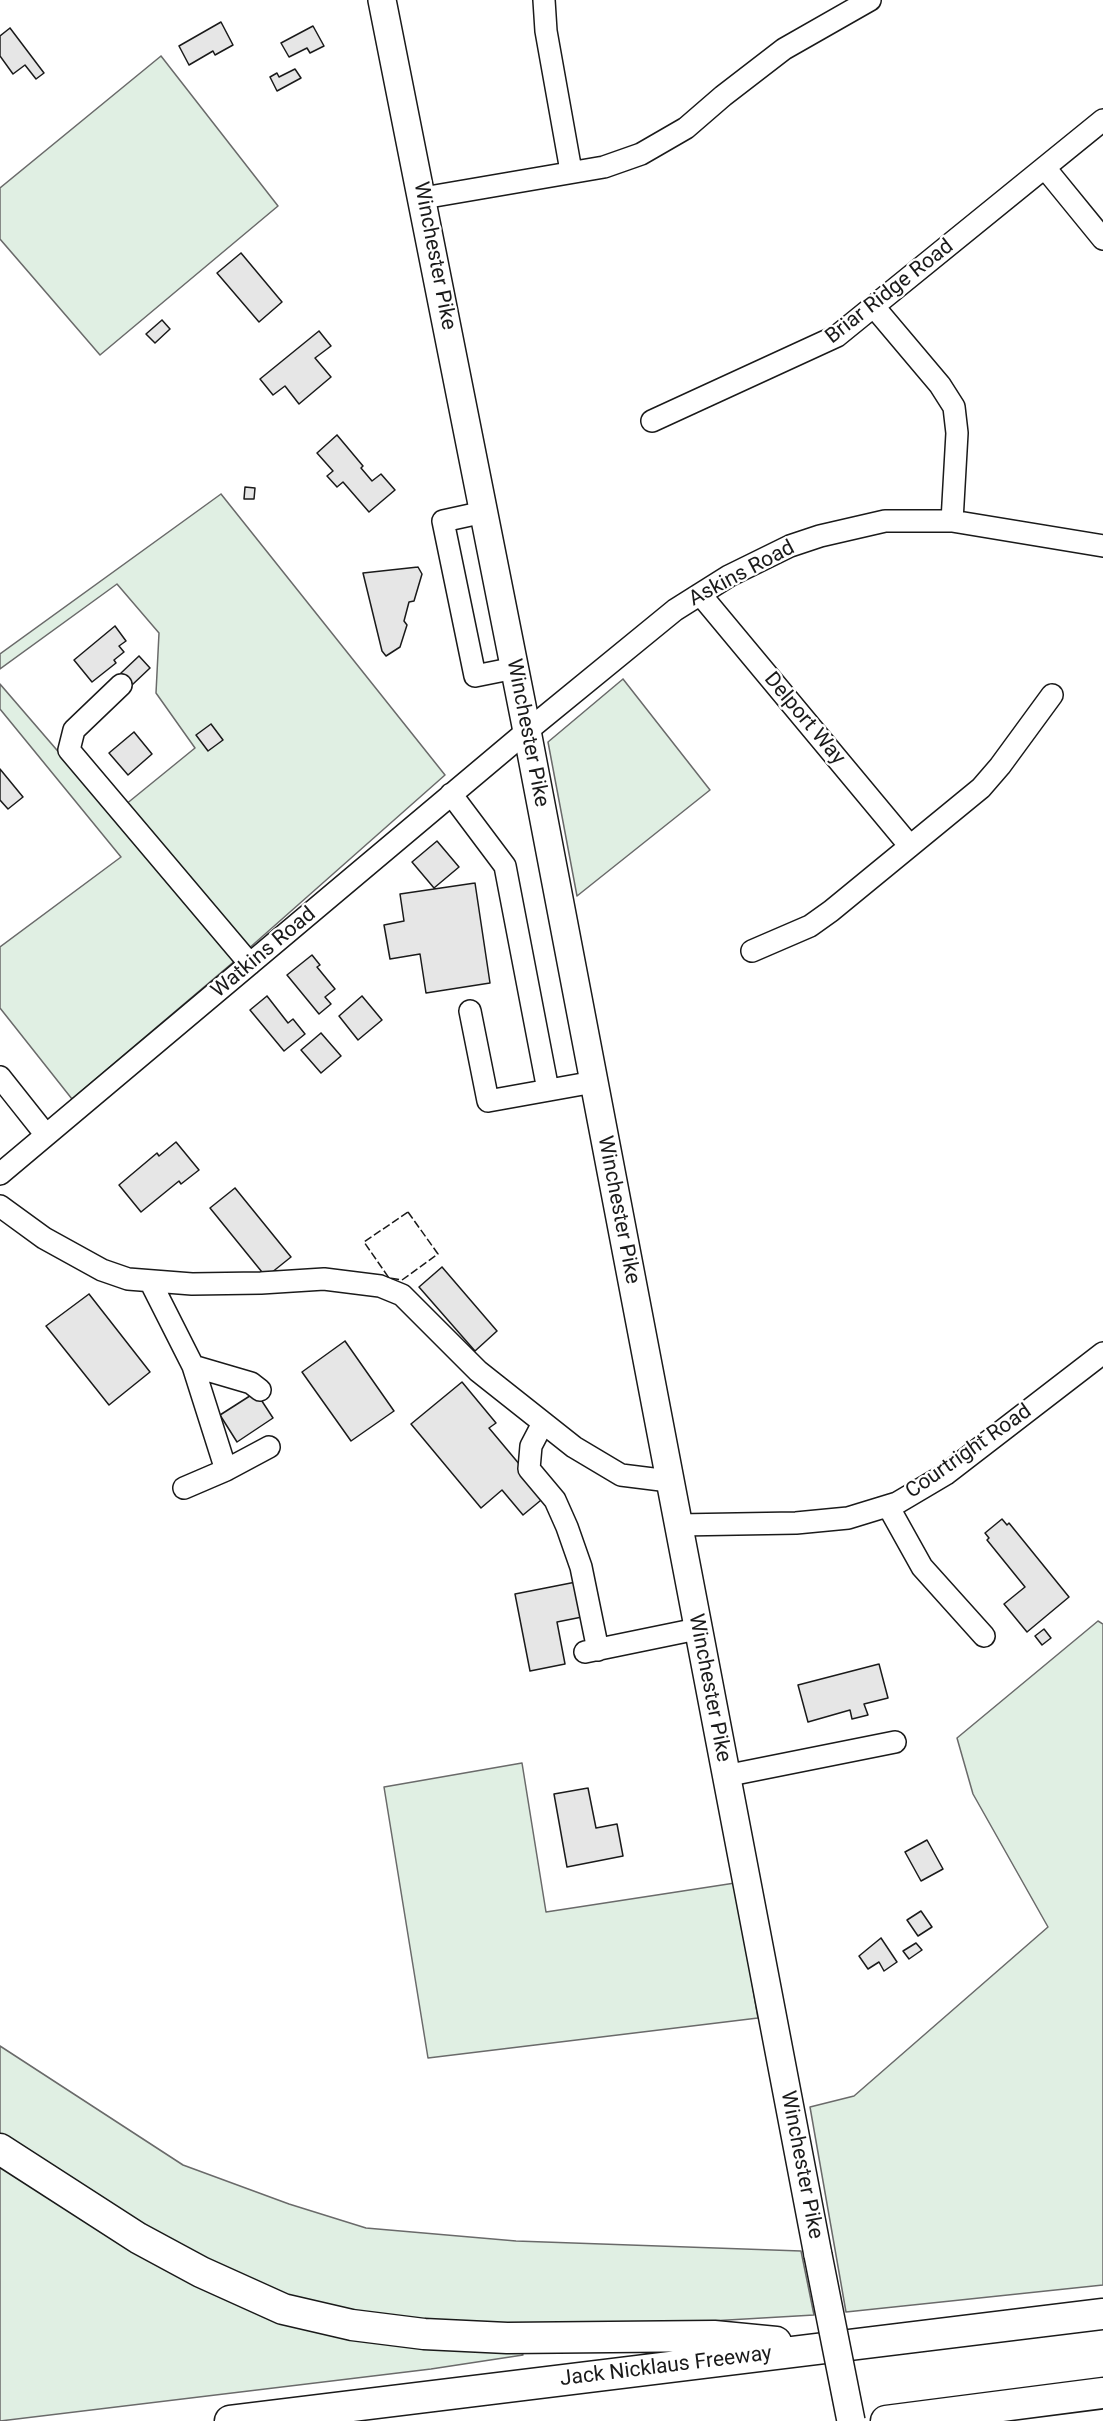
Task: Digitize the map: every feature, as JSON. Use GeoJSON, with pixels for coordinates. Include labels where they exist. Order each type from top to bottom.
{"type":"FeatureCollection","features":[{"type":"Feature","properties":{"kind":"highway"},"geometry":{"type":"LineString","coordinates":[[0,2149],[138,2238],[201,2272],[283,2309],[352,2325],[424,2334],[507,2338],[714,2336],[812,2348]]}},
{"type":"Feature","properties":{"kind":"highway","name":"Jack Nicklaus Freeway"},"geometry":{"type":"LineString","coordinates":[[230,2421],[1103,2314]]}},
{"type":"Feature","properties":{"kind":"highway"},"geometry":{"type":"LineString","coordinates":[[886,2421],[1103,2393]]}},
{"type":"Feature","properties":{"kind":"main road","name":"Winchester Pike"},"geometry":{"type":"LineString","coordinates":[[382,0],[398,91],[423,198],[515,668],[850,2421]]}},
{"type":"Feature","properties":{"kind":"street"},"geometry":{"type":"LineString","coordinates":[[544,0],[546,31],[571,171]]}},
{"type":"Feature","properties":{"kind":"street"},"geometry":{"type":"LineString","coordinates":[[423,198],[604,167],[641,154],[668,141],[784,49],[870,0]]}},
{"type":"Feature","properties":{"kind":"street","name":"Briar Ridge Road"},"geometry":{"type":"LineString","coordinates":[[652,421],[812,350],[837,336],[875,308],[1103,120]]}},
{"type":"Feature","properties":{"kind":"street"},"geometry":{"type":"LineString","coordinates":[[1045,168],[1103,238]]}},
{"type":"Feature","properties":{"kind":"street"},"geometry":{"type":"LineString","coordinates":[[875,308],[940,385],[954,407],[957,433],[952,521]]}},
{"type":"Feature","properties":{"kind":"street"},"geometry":{"type":"LineString","coordinates":[[484,512],[443,521],[475,676],[515,668]]}},
{"type":"Feature","properties":{"kind":"street","name":"Askins Road"},"geometry":{"type":"LineString","coordinates":[[527,731],[675,610],[760,560],[820,536],[885,521],[952,521],[1103,546]]}},
{"type":"Feature","properties":{"kind":"street","name":"Delport Way"},"geometry":{"type":"LineString","coordinates":[[700,594],[909,845]]}},
{"type":"Feature","properties":{"kind":"street"},"geometry":{"type":"LineString","coordinates":[[121,685],[74,730],[69,750],[250,964]]}},
{"type":"Feature","properties":{"kind":"street"},"geometry":{"type":"LineString","coordinates":[[753,951],[810,926],[981,788],[1052,695]]}},
{"type":"Feature","properties":{"kind":"street","name":"Watkins Road"},"geometry":{"type":"LineString","coordinates":[[0,1174],[527,731]]}},
{"type":"Feature","properties":{"kind":"street"},"geometry":{"type":"LineString","coordinates":[[451,794],[505,866],[549,1090]]}},
{"type":"Feature","properties":{"kind":"street"},"geometry":{"type":"LineString","coordinates":[[470,1011],[488,1101],[594,1082]]}},
{"type":"Feature","properties":{"kind":"street"},"geometry":{"type":"LineString","coordinates":[[0,1077],[46,1135]]}},
{"type":"Feature","properties":{"kind":"street"},"geometry":{"type":"LineString","coordinates":[[0,1206],[44,1238],[102,1270],[128,1279],[238,1284],[324,1279],[380,1286],[402,1295],[478,1371],[574,1447],[621,1475],[669,1481]]}},
{"type":"Feature","properties":{"kind":"street"},"geometry":{"type":"LineString","coordinates":[[150,1281],[193,1366],[226,1470]]}},
{"type":"Feature","properties":{"kind":"street","name":"Courtright Road"},"geometry":{"type":"LineString","coordinates":[[678,1525],[817,1521],[848,1518],[888,1506],[920,1491],[946,1474],[1103,1353]]}},
{"type":"Feature","properties":{"kind":"street"},"geometry":{"type":"LineString","coordinates":[[193,1366],[252,1383],[260,1390]]}},
{"type":"Feature","properties":{"kind":"street"},"geometry":{"type":"LineString","coordinates":[[543,1423],[531,1446],[529,1469],[555,1500],[581,1567],[591,1651],[698,1629]]}},
{"type":"Feature","properties":{"kind":"street"},"geometry":{"type":"LineString","coordinates":[[184,1488],[226,1470],[269,1447]]}},
{"type":"Feature","properties":{"kind":"street"},"geometry":{"type":"LineString","coordinates":[[888,1506],[922,1567],[984,1636]]}},
{"type":"Feature","properties":{"kind":"street"},"geometry":{"type":"LineString","coordinates":[[726,1776],[895,1742]]}},
{"type":"Feature","properties":{"kind":"green space"},"geometry":{"type":"Polygon","coordinates":[[[161,56],[278,206],[100,355],[0,239],[0,188],[161,56]]]}},
{"type":"Feature","properties":{"kind":"green space"},"geometry":{"type":"Polygon","coordinates":[[[221,494],[445,775],[247,950],[125,805],[195,748],[156,693],[159,633],[117,584],[0,669],[0,654],[221,494]]]}},
{"type":"Feature","properties":{"kind":"green space"},"geometry":{"type":"Polygon","coordinates":[[[623,679],[710,790],[577,896],[548,742],[623,679]]]}},
{"type":"Feature","properties":{"kind":"green space"},"geometry":{"type":"Polygon","coordinates":[[[0,684],[237,959],[72,1099],[0,1008],[0,947],[121,857],[0,709],[0,684]]]}},
{"type":"Feature","properties":{"kind":"green space"},"geometry":{"type":"Polygon","coordinates":[[[1098,1621],[1103,1624],[1103,2285],[846,2312],[810,2107],[854,2096],[1048,1927],[973,1794],[957,1738],[1098,1621]]]}},
{"type":"Feature","properties":{"kind":"green space"},"geometry":{"type":"Polygon","coordinates":[[[522,1763],[546,1912],[735,1883],[758,2018],[428,2058],[384,1787],[522,1763]]]}},
{"type":"Feature","properties":{"kind":"green space"},"geometry":{"type":"Polygon","coordinates":[[[0,2046],[183,2165],[289,2204],[366,2228],[516,2241],[801,2251],[814,2315],[676,2323],[428,2326],[283,2296],[208,2265],[0,2137],[0,2046]]]}},
{"type":"Feature","properties":{"kind":"green space"},"geometry":{"type":"Polygon","coordinates":[[[0,2159],[179,2271],[519,2349],[523,2355],[431,2369],[0,2421],[0,2159]]]}},
{"type":"Feature","properties":{"kind":"building"},"geometry":{"type":"Polygon","coordinates":[[[221,22],[233,45],[215,55],[213,51],[189,65],[179,46],[221,22]]]}},
{"type":"Feature","properties":{"kind":"building"},"geometry":{"type":"Polygon","coordinates":[[[313,26],[324,46],[310,53],[307,48],[289,57],[281,43],[313,26]]]}},
{"type":"Feature","properties":{"kind":"building"},"geometry":{"type":"Polygon","coordinates":[[[10,28],[44,73],[36,79],[25,65],[13,74],[0,56],[0,36],[10,28]]]}},
{"type":"Feature","properties":{"kind":"building"},"geometry":{"type":"Polygon","coordinates":[[[295,69],[301,78],[277,91],[270,77],[277,73],[279,77],[295,69]]]}},
{"type":"Feature","properties":{"kind":"building"},"geometry":{"type":"Polygon","coordinates":[[[241,253],[282,302],[259,322],[217,273],[241,253]]]}},
{"type":"Feature","properties":{"kind":"building"},"geometry":{"type":"Polygon","coordinates":[[[162,320],[170,329],[155,343],[146,334],[162,320]]]}},
{"type":"Feature","properties":{"kind":"building"},"geometry":{"type":"Polygon","coordinates":[[[319,331],[331,346],[315,358],[331,377],[299,404],[285,386],[273,395],[260,379],[319,331]]]}},
{"type":"Feature","properties":{"kind":"building"},"geometry":{"type":"Polygon","coordinates":[[[337,435],[363,466],[361,468],[372,481],[381,474],[395,490],[369,512],[343,482],[337,487],[327,476],[333,471],[317,453],[337,435]]]}},
{"type":"Feature","properties":{"kind":"building"},"geometry":{"type":"Polygon","coordinates":[[[245,487],[255,488],[254,499],[244,499],[245,487]]]}},
{"type":"Feature","properties":{"kind":"building"},"geometry":{"type":"Polygon","coordinates":[[[418,567],[422,574],[414,601],[409,602],[404,621],[407,625],[400,647],[386,656],[382,651],[363,573],[418,567]]]}},
{"type":"Feature","properties":{"kind":"building"},"geometry":{"type":"Polygon","coordinates":[[[115,626],[126,641],[119,646],[124,652],[114,660],[116,663],[92,682],[74,660],[115,626]]]}},
{"type":"Feature","properties":{"kind":"building"},"geometry":{"type":"Polygon","coordinates":[[[139,656],[150,668],[132,685],[121,673],[139,656]]]}},
{"type":"Feature","properties":{"kind":"building"},"geometry":{"type":"Polygon","coordinates":[[[211,724],[223,740],[208,751],[196,735],[211,724]]]}},
{"type":"Feature","properties":{"kind":"building"},"geometry":{"type":"Polygon","coordinates":[[[134,732],[152,754],[128,775],[109,753],[134,732]]]}},
{"type":"Feature","properties":{"kind":"building"},"geometry":{"type":"Polygon","coordinates":[[[0,769],[23,797],[8,809],[0,800],[0,769]]]}},
{"type":"Feature","properties":{"kind":"building"},"geometry":{"type":"Polygon","coordinates":[[[437,841],[459,867],[434,888],[412,862],[437,841]]]}},
{"type":"Feature","properties":{"kind":"building"},"geometry":{"type":"Polygon","coordinates":[[[475,883],[490,983],[426,993],[420,954],[390,959],[384,925],[404,921],[400,894],[475,883]]]}},
{"type":"Feature","properties":{"kind":"building"},"geometry":{"type":"Polygon","coordinates":[[[312,955],[320,965],[317,967],[335,989],[325,997],[331,1004],[319,1014],[287,975],[312,955]]]}},
{"type":"Feature","properties":{"kind":"building"},"geometry":{"type":"Polygon","coordinates":[[[267,996],[288,1023],[293,1019],[305,1034],[284,1051],[250,1010],[267,996]]]}},
{"type":"Feature","properties":{"kind":"building"},"geometry":{"type":"Polygon","coordinates":[[[362,996],[382,1020],[358,1040],[339,1016],[362,996]]]}},
{"type":"Feature","properties":{"kind":"building"},"geometry":{"type":"Polygon","coordinates":[[[321,1033],[341,1056],[321,1073],[301,1050],[321,1033]]]}},
{"type":"Feature","properties":{"kind":"building"},"geometry":{"type":"Polygon","coordinates":[[[176,1142],[199,1170],[181,1184],[179,1181],[141,1212],[119,1185],[157,1153],[159,1156],[176,1142]]]}},
{"type":"Feature","properties":{"kind":"building"},"geometry":{"type":"Polygon","coordinates":[[[235,1188],[291,1257],[266,1277],[210,1208],[235,1188]]]}},
{"type":"Feature","properties":{"kind":"building"},"geometry":{"type":"Polygon","coordinates":[[[442,1267],[497,1331],[475,1351],[419,1287],[442,1267]]]}},
{"type":"Feature","properties":{"kind":"building"},"geometry":{"type":"Polygon","coordinates":[[[89,1294],[150,1372],[109,1405],[46,1326],[89,1294]]]}},
{"type":"Feature","properties":{"kind":"building"},"geometry":{"type":"Polygon","coordinates":[[[345,1341],[394,1411],[351,1441],[302,1372],[345,1341]]]}},
{"type":"Feature","properties":{"kind":"building"},"geometry":{"type":"Polygon","coordinates":[[[462,1382],[496,1423],[489,1428],[546,1496],[523,1515],[502,1490],[481,1508],[411,1424],[462,1382]]]}},
{"type":"Feature","properties":{"kind":"building"},"geometry":{"type":"Polygon","coordinates":[[[256,1392],[273,1418],[237,1442],[220,1415],[256,1392]]]}},
{"type":"Feature","properties":{"kind":"building"},"geometry":{"type":"Polygon","coordinates":[[[1002,1519],[1007,1525],[1009,1523],[1069,1597],[1027,1632],[1004,1604],[1025,1587],[987,1540],[989,1538],[985,1533],[1002,1519]]]}},
{"type":"Feature","properties":{"kind":"building"},"geometry":{"type":"Polygon","coordinates":[[[581,1581],[587,1616],[557,1622],[565,1664],[530,1671],[515,1594],[581,1581]]]}},
{"type":"Feature","properties":{"kind":"building"},"geometry":{"type":"Polygon","coordinates":[[[1044,1629],[1051,1638],[1042,1645],[1035,1636],[1044,1629]]]}},
{"type":"Feature","properties":{"kind":"building"},"geometry":{"type":"Polygon","coordinates":[[[879,1664],[888,1698],[864,1704],[868,1715],[852,1719],[850,1710],[808,1722],[798,1685],[879,1664]]]}},
{"type":"Feature","properties":{"kind":"building"},"geometry":{"type":"Polygon","coordinates":[[[588,1788],[596,1828],[617,1824],[623,1856],[567,1867],[554,1794],[588,1788]]]}},
{"type":"Feature","properties":{"kind":"building"},"geometry":{"type":"Polygon","coordinates":[[[927,1840],[943,1869],[921,1881],[905,1852],[927,1840]]]}},
{"type":"Feature","properties":{"kind":"building"},"geometry":{"type":"Polygon","coordinates":[[[921,1911],[932,1927],[918,1936],[907,1920],[921,1911]]]}},
{"type":"Feature","properties":{"kind":"building"},"geometry":{"type":"Polygon","coordinates":[[[881,1938],[897,1962],[884,1971],[879,1962],[868,1969],[859,1956],[881,1938]]]}},
{"type":"Feature","properties":{"kind":"building"},"geometry":{"type":"Polygon","coordinates":[[[916,1943],[922,1950],[909,1959],[903,1951],[916,1943]]]}},
{"type":"Feature","properties":{"kind":"fence"},"geometry":{"type":"LineString","coordinates":[[408,1212],[438,1254],[402,1280],[389,1278],[364,1242],[408,1212]]}}]}
